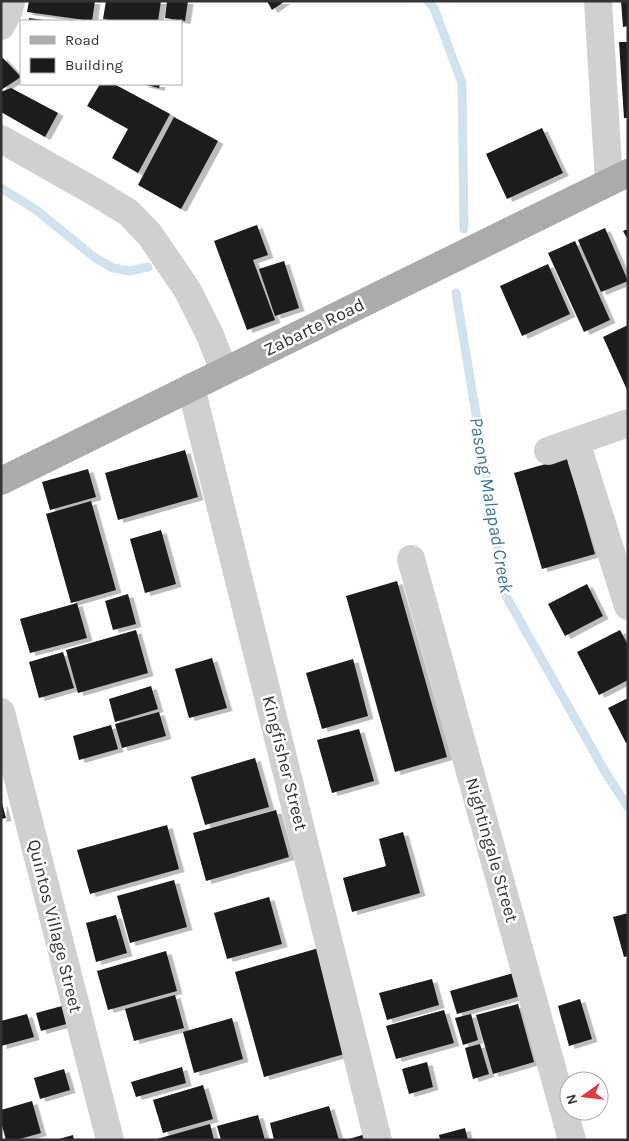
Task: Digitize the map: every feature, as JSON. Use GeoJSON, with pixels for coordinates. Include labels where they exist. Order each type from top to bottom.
{"type":"FeatureCollection","features":[{"type":"Feature","properties":{"kind":"main road","name":"Zabarte Road"},"geometry":{"type":"LineString","coordinates":[[1,481],[618,177]]}},
{"type":"Feature","properties":{"kind":"street"},"geometry":{"type":"LineString","coordinates":[[1,26],[11,1]]}},
{"type":"Feature","properties":{"kind":"street"},"geometry":{"type":"LineString","coordinates":[[598,1],[618,177]]}},
{"type":"Feature","properties":{"kind":"street"},"geometry":{"type":"LineString","coordinates":[[1,139],[128,213],[150,235],[188,291],[210,335],[224,371]]}},
{"type":"Feature","properties":{"kind":"street","name":"Kingfisher Street"},"geometry":{"type":"LineString","coordinates":[[191,387],[378,1140]]}},
{"type":"Feature","properties":{"kind":"street"},"geometry":{"type":"LineString","coordinates":[[548,451],[628,423]]}},
{"type":"Feature","properties":{"kind":"street"},"geometry":{"type":"LineString","coordinates":[[577,441],[628,606]]}},
{"type":"Feature","properties":{"kind":"street","name":"Nightingale Street"},"geometry":{"type":"LineString","coordinates":[[411,559],[572,1140]]}},
{"type":"Feature","properties":{"kind":"street","name":"Quintos Village Street"},"geometry":{"type":"LineString","coordinates":[[1,712],[110,1140]]}},
{"type":"Feature","properties":{"kind":"building"},"geometry":{"type":"Polygon","coordinates":[[[29,1],[95,1],[92,20],[27,12],[29,1]]]}},
{"type":"Feature","properties":{"kind":"building"},"geometry":{"type":"Polygon","coordinates":[[[106,1],[161,1],[158,20],[103,19],[106,1]]]}},
{"type":"Feature","properties":{"kind":"building"},"geometry":{"type":"Polygon","coordinates":[[[167,1],[188,1],[185,21],[165,18],[167,1]]]}},
{"type":"Feature","properties":{"kind":"building"},"geometry":{"type":"Polygon","coordinates":[[[267,1],[285,1],[272,10],[267,1]]]}},
{"type":"Feature","properties":{"kind":"building"},"geometry":{"type":"Polygon","coordinates":[[[621,1],[628,1],[628,26],[623,27],[621,1]]]}},
{"type":"Feature","properties":{"kind":"building"},"geometry":{"type":"Polygon","coordinates":[[[619,42],[628,42],[628,118],[624,118],[619,42]]]}},
{"type":"Feature","properties":{"kind":"building"},"geometry":{"type":"Polygon","coordinates":[[[1,56],[20,78],[1,90],[1,56]]]}},
{"type":"Feature","properties":{"kind":"building"},"geometry":{"type":"Polygon","coordinates":[[[99,85],[116,85],[170,114],[138,173],[112,158],[128,129],[87,106],[99,85]]]}},
{"type":"Feature","properties":{"kind":"building"},"geometry":{"type":"Polygon","coordinates":[[[146,85],[160,85],[159,88],[146,85]]]}},
{"type":"Feature","properties":{"kind":"building"},"geometry":{"type":"Polygon","coordinates":[[[11,88],[58,113],[45,137],[1,112],[1,92],[11,88]]]}},
{"type":"Feature","properties":{"kind":"building"},"geometry":{"type":"Polygon","coordinates":[[[174,117],[218,141],[181,209],[138,185],[174,117]]]}},
{"type":"Feature","properties":{"kind":"building"},"geometry":{"type":"Polygon","coordinates":[[[542,128],[563,173],[507,199],[486,154],[542,128]]]}},
{"type":"Feature","properties":{"kind":"building"},"geometry":{"type":"Polygon","coordinates":[[[257,225],[268,255],[253,260],[275,320],[247,330],[214,241],[257,225]]]}},
{"type":"Feature","properties":{"kind":"building"},"geometry":{"type":"Polygon","coordinates":[[[605,228],[628,281],[601,292],[578,240],[605,228]]]}},
{"type":"Feature","properties":{"kind":"building"},"geometry":{"type":"Polygon","coordinates":[[[628,229],[628,240],[623,231],[628,229]]]}},
{"type":"Feature","properties":{"kind":"building"},"geometry":{"type":"Polygon","coordinates":[[[575,241],[610,320],[584,332],[548,253],[575,241]]]}},
{"type":"Feature","properties":{"kind":"building"},"geometry":{"type":"Polygon","coordinates":[[[284,261],[299,308],[275,316],[259,269],[284,261]]]}},
{"type":"Feature","properties":{"kind":"building"},"geometry":{"type":"Polygon","coordinates":[[[548,264],[570,314],[522,336],[500,286],[548,264]]]}},
{"type":"Feature","properties":{"kind":"building"},"geometry":{"type":"Polygon","coordinates":[[[628,325],[628,392],[603,337],[628,325]]]}},
{"type":"Feature","properties":{"kind":"building"},"geometry":{"type":"Polygon","coordinates":[[[185,450],[198,497],[118,520],[105,473],[185,450]]]}},
{"type":"Feature","properties":{"kind":"building"},"geometry":{"type":"Polygon","coordinates":[[[567,458],[595,554],[542,569],[514,473],[567,458]]]}},
{"type":"Feature","properties":{"kind":"building"},"geometry":{"type":"Polygon","coordinates":[[[88,469],[96,497],[50,510],[42,482],[88,469]]]}},
{"type":"Feature","properties":{"kind":"building"},"geometry":{"type":"Polygon","coordinates":[[[91,501],[116,590],[71,603],[46,514],[91,501]]]}},
{"type":"Feature","properties":{"kind":"building"},"geometry":{"type":"Polygon","coordinates":[[[161,530],[176,584],[145,593],[130,539],[161,530]]]}},
{"type":"Feature","properties":{"kind":"building"},"geometry":{"type":"Polygon","coordinates":[[[397,581],[447,757],[395,772],[346,596],[397,581]]]}},
{"type":"Feature","properties":{"kind":"building"},"geometry":{"type":"Polygon","coordinates":[[[587,584],[603,616],[565,636],[548,604],[587,584]]]}},
{"type":"Feature","properties":{"kind":"building"},"geometry":{"type":"Polygon","coordinates":[[[128,594],[136,624],[113,630],[105,601],[128,594]]]}},
{"type":"Feature","properties":{"kind":"building"},"geometry":{"type":"Polygon","coordinates":[[[77,603],[87,638],[30,653],[20,619],[77,603]]]}},
{"type":"Feature","properties":{"kind":"building"},"geometry":{"type":"Polygon","coordinates":[[[136,630],[148,673],[78,693],[66,650],[136,630]]]}},
{"type":"Feature","properties":{"kind":"building"},"geometry":{"type":"Polygon","coordinates":[[[620,630],[628,645],[628,680],[599,695],[577,652],[620,630]]]}},
{"type":"Feature","properties":{"kind":"building"},"geometry":{"type":"Polygon","coordinates":[[[63,652],[74,688],[39,698],[29,662],[63,652]]]}},
{"type":"Feature","properties":{"kind":"building"},"geometry":{"type":"Polygon","coordinates":[[[212,658],[227,708],[189,718],[175,669],[212,658]]]}},
{"type":"Feature","properties":{"kind":"building"},"geometry":{"type":"Polygon","coordinates":[[[353,659],[368,716],[322,729],[306,673],[353,659]]]}},
{"type":"Feature","properties":{"kind":"building"},"geometry":{"type":"Polygon","coordinates":[[[151,686],[158,709],[115,722],[109,699],[151,686]]]}},
{"type":"Feature","properties":{"kind":"building"},"geometry":{"type":"Polygon","coordinates":[[[628,698],[628,743],[626,743],[608,708],[628,698]]]}},
{"type":"Feature","properties":{"kind":"building"},"geometry":{"type":"Polygon","coordinates":[[[159,712],[166,736],[122,748],[115,724],[159,712]]]}},
{"type":"Feature","properties":{"kind":"building"},"geometry":{"type":"Polygon","coordinates":[[[111,725],[118,749],[79,760],[73,736],[111,725]]]}},
{"type":"Feature","properties":{"kind":"building"},"geometry":{"type":"Polygon","coordinates":[[[359,729],[374,781],[332,793],[317,740],[359,729]]]}},
{"type":"Feature","properties":{"kind":"building"},"geometry":{"type":"Polygon","coordinates":[[[255,758],[269,807],[205,825],[191,777],[255,758]]]}},
{"type":"Feature","properties":{"kind":"building"},"geometry":{"type":"Polygon","coordinates":[[[1,804],[6,818],[1,819],[1,804]]]}},
{"type":"Feature","properties":{"kind":"building"},"geometry":{"type":"Polygon","coordinates":[[[276,810],[289,857],[206,881],[193,833],[276,810]]]}},
{"type":"Feature","properties":{"kind":"building"},"geometry":{"type":"Polygon","coordinates":[[[167,825],[179,869],[90,894],[77,850],[167,825]]]}},
{"type":"Feature","properties":{"kind":"building"},"geometry":{"type":"Polygon","coordinates":[[[403,832],[420,893],[352,912],[343,878],[386,866],[379,839],[403,832]]]}},
{"type":"Feature","properties":{"kind":"building"},"geometry":{"type":"Polygon","coordinates":[[[174,880],[187,927],[130,943],[117,896],[174,880]]]}},
{"type":"Feature","properties":{"kind":"building"},"geometry":{"type":"Polygon","coordinates":[[[269,897],[282,944],[227,959],[214,913],[269,897]]]}},
{"type":"Feature","properties":{"kind":"building"},"geometry":{"type":"Polygon","coordinates":[[[628,913],[628,956],[624,957],[613,917],[628,913]]]}},
{"type":"Feature","properties":{"kind":"building"},"geometry":{"type":"Polygon","coordinates":[[[116,915],[127,953],[96,962],[86,923],[116,915]]]}},
{"type":"Feature","properties":{"kind":"building"},"geometry":{"type":"Polygon","coordinates":[[[319,948],[348,1053],[264,1077],[235,972],[319,948]]]}},
{"type":"Feature","properties":{"kind":"building"},"geometry":{"type":"Polygon","coordinates":[[[166,951],[177,991],[108,1010],[97,971],[166,951]]]}},
{"type":"Feature","properties":{"kind":"building"},"geometry":{"type":"Polygon","coordinates":[[[517,972],[524,995],[457,1014],[450,991],[517,972]]]}},
{"type":"Feature","properties":{"kind":"building"},"geometry":{"type":"Polygon","coordinates":[[[432,979],[439,1005],[387,1020],[379,993],[432,979]]]}},
{"type":"Feature","properties":{"kind":"building"},"geometry":{"type":"Polygon","coordinates":[[[175,995],[184,1028],[134,1041],[125,1009],[175,995]]]}},
{"type":"Feature","properties":{"kind":"building"},"geometry":{"type":"Polygon","coordinates":[[[580,999],[592,1039],[569,1046],[558,1006],[580,999]]]}},
{"type":"Feature","properties":{"kind":"building"},"geometry":{"type":"Polygon","coordinates":[[[518,1004],[534,1062],[493,1074],[476,1015],[518,1004]]]}},
{"type":"Feature","properties":{"kind":"building"},"geometry":{"type":"Polygon","coordinates":[[[66,1005],[70,1023],[41,1031],[36,1013],[66,1005]]]}},
{"type":"Feature","properties":{"kind":"building"},"geometry":{"type":"Polygon","coordinates":[[[444,1010],[454,1043],[396,1059],[386,1026],[444,1010]]]}},
{"type":"Feature","properties":{"kind":"building"},"geometry":{"type":"Polygon","coordinates":[[[27,1014],[34,1037],[1,1046],[1,1021],[27,1014]]]}},
{"type":"Feature","properties":{"kind":"building"},"geometry":{"type":"Polygon","coordinates":[[[471,1014],[478,1040],[463,1045],[455,1018],[471,1014]]]}},
{"type":"Feature","properties":{"kind":"building"},"geometry":{"type":"Polygon","coordinates":[[[232,1018],[243,1059],[194,1073],[183,1032],[232,1018]]]}},
{"type":"Feature","properties":{"kind":"building"},"geometry":{"type":"Polygon","coordinates":[[[480,1044],[489,1074],[473,1079],[465,1048],[480,1044]]]}},
{"type":"Feature","properties":{"kind":"building"},"geometry":{"type":"Polygon","coordinates":[[[427,1062],[433,1087],[409,1094],[402,1069],[427,1062]]]}},
{"type":"Feature","properties":{"kind":"building"},"geometry":{"type":"Polygon","coordinates":[[[182,1067],[186,1083],[136,1097],[131,1082],[182,1067]]]}},
{"type":"Feature","properties":{"kind":"building"},"geometry":{"type":"Polygon","coordinates":[[[64,1069],[70,1090],[40,1099],[34,1078],[64,1069]]]}},
{"type":"Feature","properties":{"kind":"building"},"geometry":{"type":"Polygon","coordinates":[[[203,1085],[213,1119],[163,1133],[153,1100],[203,1085]]]}},
{"type":"Feature","properties":{"kind":"building"},"geometry":{"type":"Polygon","coordinates":[[[32,1101],[41,1133],[16,1140],[6,1140],[1,1122],[1,1110],[32,1101]]]}},
{"type":"Feature","properties":{"kind":"building"},"geometry":{"type":"Polygon","coordinates":[[[329,1106],[339,1140],[274,1140],[270,1123],[329,1106]]]}},
{"type":"Feature","properties":{"kind":"building"},"geometry":{"type":"Polygon","coordinates":[[[258,1115],[265,1140],[221,1140],[217,1126],[258,1115]]]}},
{"type":"Feature","properties":{"kind":"building"},"geometry":{"type":"Polygon","coordinates":[[[210,1124],[214,1140],[157,1140],[157,1139],[210,1124]]]}},
{"type":"Feature","properties":{"kind":"building"},"geometry":{"type":"Polygon","coordinates":[[[465,1128],[468,1140],[440,1140],[439,1135],[465,1128]]]}},
{"type":"Feature","properties":{"kind":"building"},"geometry":{"type":"Polygon","coordinates":[[[369,1133],[371,1140],[349,1140],[349,1139],[369,1133]]]}},
{"type":"Feature","properties":{"kind":"building"},"geometry":{"type":"Polygon","coordinates":[[[73,1135],[74,1140],[59,1140],[59,1139],[73,1135]]]}},
{"type":"Feature","properties":{"kind":"waterway","name":"Pasong Malapad Creek"},"geometry":{"type":"LineString","coordinates":[[428,1],[434,8],[462,83],[464,229]]}},
{"type":"Feature","properties":{"kind":"waterway"},"geometry":{"type":"LineString","coordinates":[[1,188],[35,209],[94,257],[113,268],[130,271],[148,267]]}},
{"type":"Feature","properties":{"kind":"waterway","name":"Pasong Malapad Creek"},"geometry":{"type":"LineString","coordinates":[[456,293],[506,596],[607,775],[628,807]]}}]}
